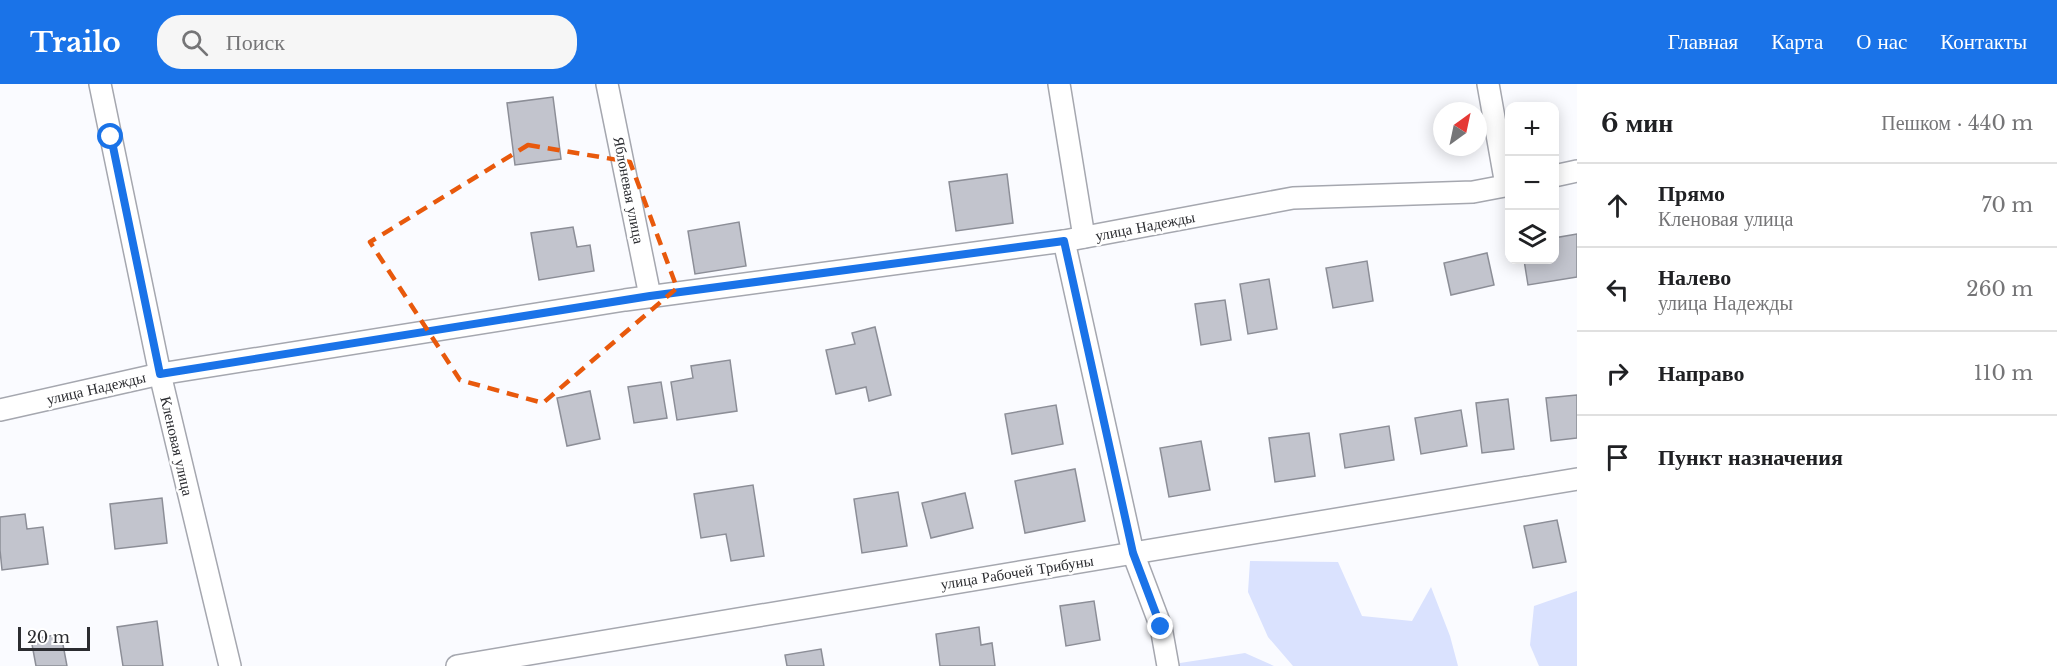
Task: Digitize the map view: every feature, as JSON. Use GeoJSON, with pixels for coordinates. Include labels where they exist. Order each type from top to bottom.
{"type":"FeatureCollection","features":[{"type":"Feature","properties":{"kind":"street","name":"Кленовая улица"},"geometry":{"type":"LineString","coordinates":[[100,84],[160,374],[230,666]]}},
{"type":"Feature","properties":{"kind":"street","name":"Яблоневая улица"},"geometry":{"type":"LineString","coordinates":[[607,84],[650,296]]}},
{"type":"Feature","properties":{"kind":"street"},"geometry":{"type":"LineString","coordinates":[[1059,84],[1074,239],[1133,553],[1161,627],[1168,666]]}},
{"type":"Feature","properties":{"kind":"street"},"geometry":{"type":"LineString","coordinates":[[1488,84],[1505,170]]}},
{"type":"Feature","properties":{"kind":"street"},"geometry":{"type":"LineString","coordinates":[[1559,175],[1577,171]]}},
{"type":"Feature","properties":{"kind":"street","name":"улица Надежды"},"geometry":{"type":"LineString","coordinates":[[0,410],[160,374],[650,296],[1074,239],[1293,198],[1473,192],[1505,186]]}},
{"type":"Feature","properties":{"kind":"street","name":"улица Рабочей Трибуны"},"geometry":{"type":"LineString","coordinates":[[457,666],[1577,479]]}},
{"type":"Feature","properties":{"kind":"highlighted area"},"geometry":{"type":"Polygon","coordinates":[[[528,145],[630,162],[677,288],[543,403],[460,380],[370,242],[528,145]]]}},
{"type":"Feature","properties":{"kind":"shaded area"},"geometry":{"type":"Polygon","coordinates":[[[1250,561],[1338,562],[1362,616],[1412,621],[1431,587],[1450,636],[1458,666],[1293,666],[1268,637],[1248,592],[1250,561]]]}},
{"type":"Feature","properties":{"kind":"shaded area"},"geometry":{"type":"Polygon","coordinates":[[[1577,591],[1577,666],[1539,666],[1530,645],[1534,606],[1577,591]]]}},
{"type":"Feature","properties":{"kind":"shaded area"},"geometry":{"type":"Polygon","coordinates":[[[1245,653],[1274,666],[1180,666],[1180,663],[1245,653]]]}},
{"type":"Feature","properties":{"kind":"building"},"geometry":{"type":"Polygon","coordinates":[[[553,97],[561,159],[515,165],[507,103],[553,97]]]}},
{"type":"Feature","properties":{"kind":"building"},"geometry":{"type":"Polygon","coordinates":[[[1007,174],[1013,223],[956,231],[949,182],[1007,174]]]}},
{"type":"Feature","properties":{"kind":"building"},"geometry":{"type":"Polygon","coordinates":[[[739,222],[746,266],[695,274],[688,231],[739,222]]]}},
{"type":"Feature","properties":{"kind":"building"},"geometry":{"type":"Polygon","coordinates":[[[573,227],[577,247],[590,245],[594,271],[539,280],[531,233],[573,227]]]}},
{"type":"Feature","properties":{"kind":"building"},"geometry":{"type":"Polygon","coordinates":[[[1577,234],[1577,277],[1528,285],[1525,264],[1559,264],[1559,237],[1577,234]]]}},
{"type":"Feature","properties":{"kind":"building"},"geometry":{"type":"Polygon","coordinates":[[[1487,253],[1494,285],[1451,295],[1444,263],[1487,253]]]}},
{"type":"Feature","properties":{"kind":"building"},"geometry":{"type":"Polygon","coordinates":[[[1367,261],[1373,301],[1333,308],[1326,268],[1367,261]]]}},
{"type":"Feature","properties":{"kind":"building"},"geometry":{"type":"Polygon","coordinates":[[[1269,279],[1277,329],[1248,334],[1240,284],[1269,279]]]}},
{"type":"Feature","properties":{"kind":"building"},"geometry":{"type":"Polygon","coordinates":[[[1225,300],[1231,340],[1201,345],[1195,304],[1225,300]]]}},
{"type":"Feature","properties":{"kind":"building"},"geometry":{"type":"Polygon","coordinates":[[[875,327],[891,395],[869,401],[866,387],[836,394],[826,350],[855,344],[852,333],[875,327]]]}},
{"type":"Feature","properties":{"kind":"building"},"geometry":{"type":"Polygon","coordinates":[[[730,360],[737,411],[677,420],[671,382],[693,378],[691,366],[730,360]]]}},
{"type":"Feature","properties":{"kind":"building"},"geometry":{"type":"Polygon","coordinates":[[[661,382],[667,418],[634,423],[628,387],[661,382]]]}},
{"type":"Feature","properties":{"kind":"building"},"geometry":{"type":"Polygon","coordinates":[[[590,391],[600,439],[567,446],[557,398],[590,391]]]}},
{"type":"Feature","properties":{"kind":"building"},"geometry":{"type":"Polygon","coordinates":[[[1577,395],[1577,438],[1551,441],[1546,398],[1577,395]]]}},
{"type":"Feature","properties":{"kind":"building"},"geometry":{"type":"Polygon","coordinates":[[[1508,399],[1514,449],[1482,453],[1476,403],[1508,399]]]}},
{"type":"Feature","properties":{"kind":"building"},"geometry":{"type":"Polygon","coordinates":[[[1056,405],[1063,444],[1012,454],[1005,414],[1056,405]]]}},
{"type":"Feature","properties":{"kind":"building"},"geometry":{"type":"Polygon","coordinates":[[[1461,410],[1467,446],[1421,454],[1415,418],[1461,410]]]}},
{"type":"Feature","properties":{"kind":"building"},"geometry":{"type":"Polygon","coordinates":[[[1389,426],[1394,460],[1345,468],[1340,434],[1389,426]]]}},
{"type":"Feature","properties":{"kind":"building"},"geometry":{"type":"Polygon","coordinates":[[[1309,433],[1315,476],[1275,482],[1269,438],[1309,433]]]}},
{"type":"Feature","properties":{"kind":"building"},"geometry":{"type":"Polygon","coordinates":[[[1201,441],[1210,490],[1169,497],[1160,448],[1201,441]]]}},
{"type":"Feature","properties":{"kind":"building"},"geometry":{"type":"Polygon","coordinates":[[[1075,469],[1085,521],[1025,533],[1015,481],[1075,469]]]}},
{"type":"Feature","properties":{"kind":"building"},"geometry":{"type":"Polygon","coordinates":[[[753,485],[764,556],[731,561],[726,534],[701,538],[694,494],[753,485]]]}},
{"type":"Feature","properties":{"kind":"building"},"geometry":{"type":"Polygon","coordinates":[[[898,492],[907,546],[862,553],[854,499],[898,492]]]}},
{"type":"Feature","properties":{"kind":"building"},"geometry":{"type":"Polygon","coordinates":[[[965,493],[973,528],[931,538],[922,503],[965,493]]]}},
{"type":"Feature","properties":{"kind":"building"},"geometry":{"type":"Polygon","coordinates":[[[162,498],[167,543],[115,549],[110,504],[162,498]]]}},
{"type":"Feature","properties":{"kind":"building"},"geometry":{"type":"Polygon","coordinates":[[[25,514],[27,529],[43,527],[48,564],[2,570],[0,517],[25,514]]]}},
{"type":"Feature","properties":{"kind":"building"},"geometry":{"type":"Polygon","coordinates":[[[1557,520],[1566,562],[1533,568],[1524,526],[1557,520]]]}},
{"type":"Feature","properties":{"kind":"building"},"geometry":{"type":"Polygon","coordinates":[[[1094,601],[1100,640],[1066,646],[1060,606],[1094,601]]]}},
{"type":"Feature","properties":{"kind":"building"},"geometry":{"type":"Polygon","coordinates":[[[157,621],[163,666],[123,666],[117,627],[157,621]]]}},
{"type":"Feature","properties":{"kind":"building"},"geometry":{"type":"Polygon","coordinates":[[[979,627],[981,645],[992,643],[995,666],[940,666],[936,634],[979,627]]]}},
{"type":"Feature","properties":{"kind":"building"},"geometry":{"type":"Polygon","coordinates":[[[61,634],[67,666],[36,666],[31,639],[61,634]]]}},
{"type":"Feature","properties":{"kind":"building"},"geometry":{"type":"Polygon","coordinates":[[[821,649],[824,666],[787,666],[785,655],[821,649]]]}},
{"type":"Feature","properties":{"kind":"route"},"geometry":{"type":"LineString","coordinates":[[111,137],[160,374],[650,296],[1064,241],[1133,553],[1161,627]]}}]}
